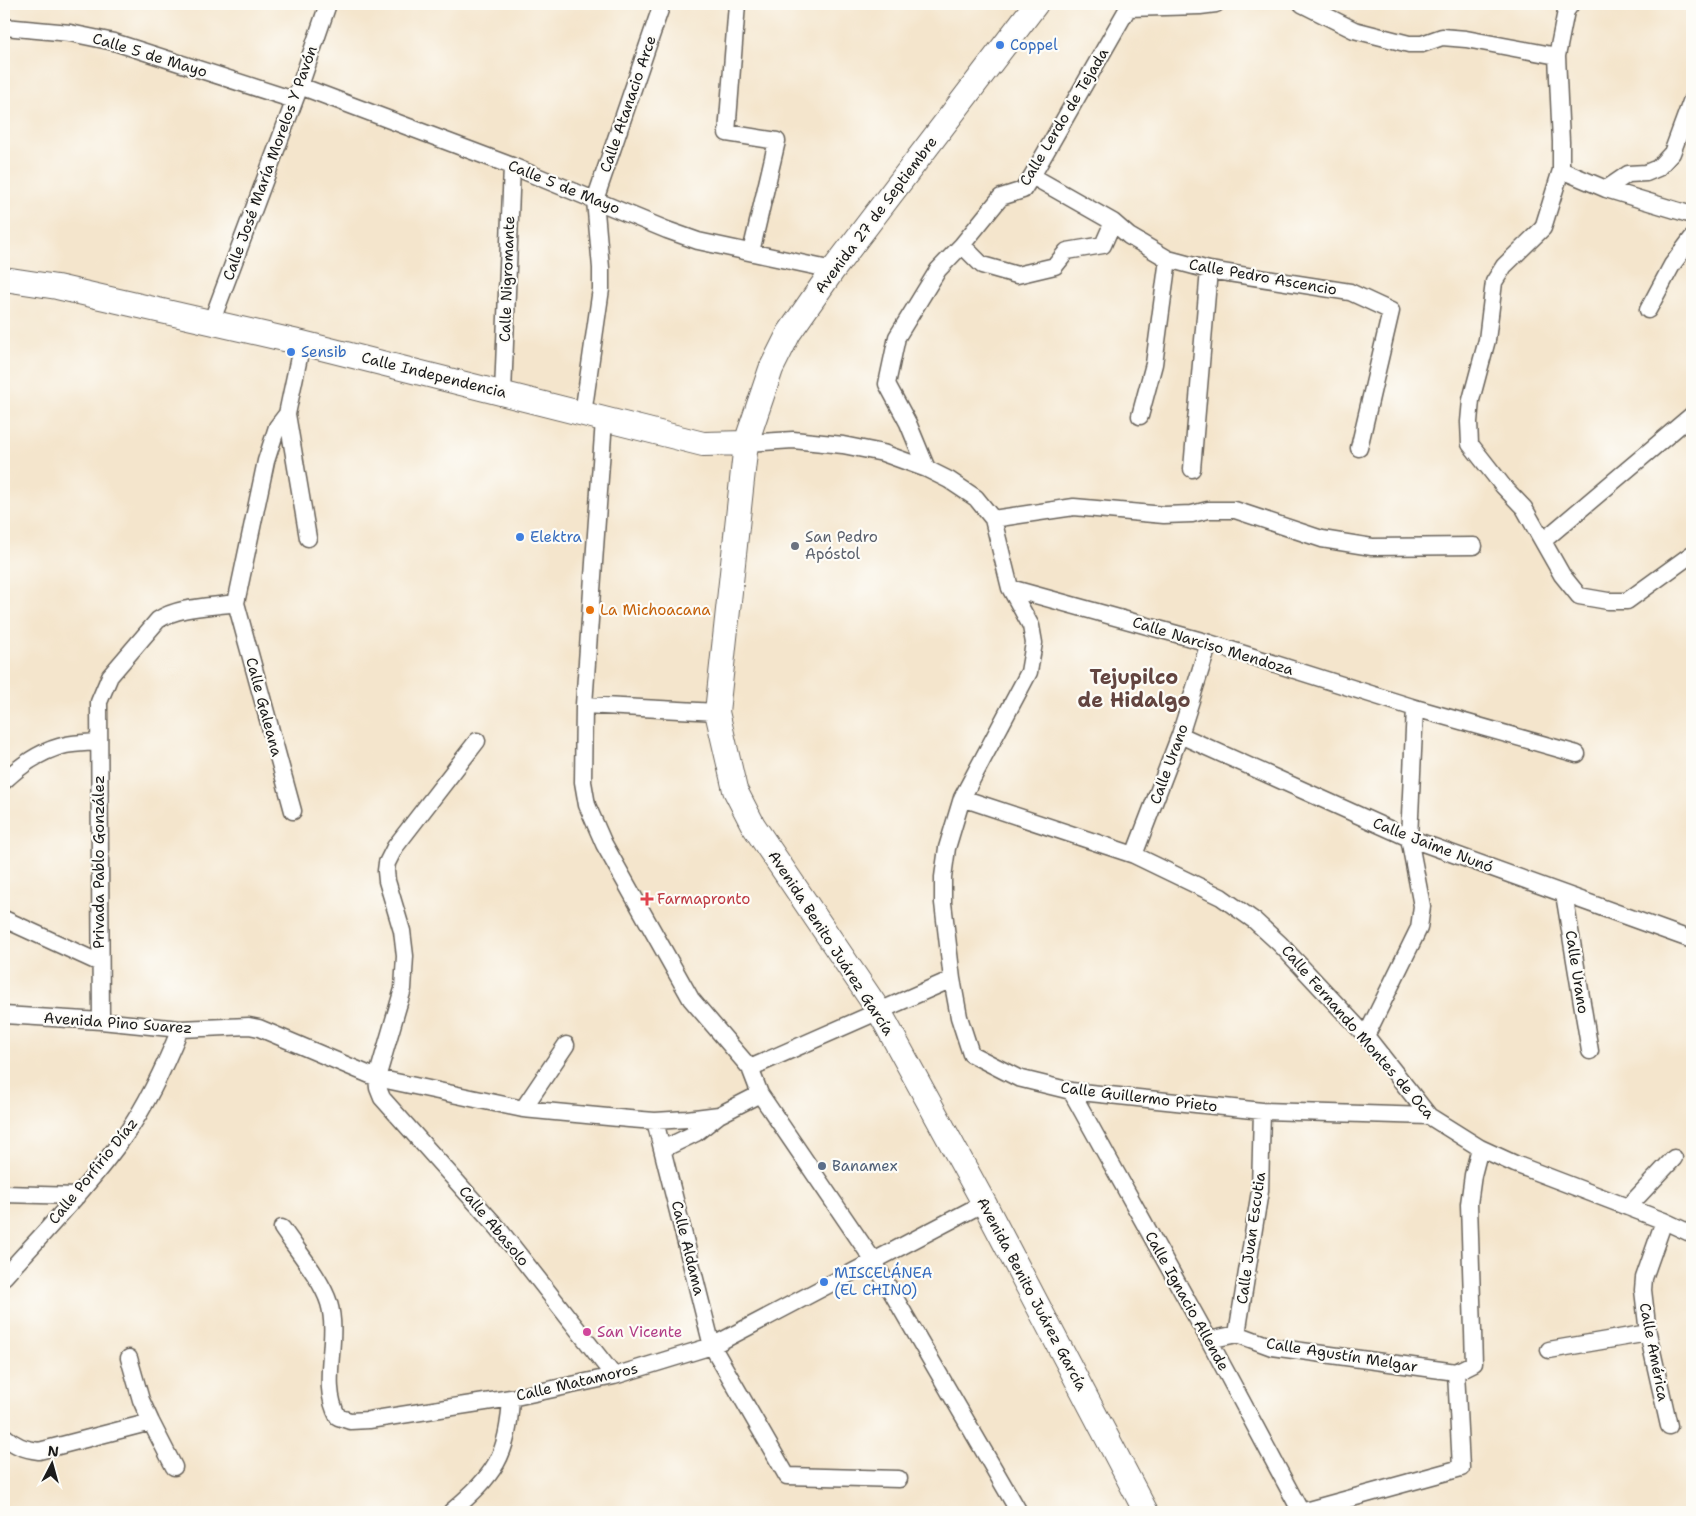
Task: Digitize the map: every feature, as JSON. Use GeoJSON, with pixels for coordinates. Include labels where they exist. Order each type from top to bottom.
{"type":"FeatureCollection","features":[{"type":"Feature","properties":{"kind":"main road","name":"Avenida 27 de Septiembre"},"geometry":{"type":"LineString","coordinates":[[746,443],[771,369],[789,333],[833,270],[1036,4]]}},
{"type":"Feature","properties":{"kind":"main road","name":"Calle Independencia"},"geometry":{"type":"LineString","coordinates":[[4,279],[57,288],[302,343],[703,444],[746,443]]}},
{"type":"Feature","properties":{"kind":"main road","name":"Avenida Benito Juárez García"},"geometry":{"type":"LineString","coordinates":[[746,443],[717,712],[735,790],[753,825],[879,1012],[984,1203],[1146,1512]]}},
{"type":"Feature","properties":{"kind":"street","name":"Calle José María Morelos Y Pavón"},"geometry":{"type":"LineString","coordinates":[[211,323],[297,93],[328,4]]}},
{"type":"Feature","properties":{"kind":"street","name":"Calle Atanacio Arce"},"geometry":{"type":"LineString","coordinates":[[662,4],[595,200],[601,290],[593,417],[584,705],[583,782],[587,805],[604,844],[691,998],[750,1068],[760,1094],[873,1260],[1019,1512]]}},
{"type":"Feature","properties":{"kind":"street"},"geometry":{"type":"LineString","coordinates":[[737,4],[727,133],[777,141],[750,252]]}},
{"type":"Feature","properties":{"kind":"street","name":"Calle Lerdo de Tejada"},"geometry":{"type":"LineString","coordinates":[[927,469],[908,423],[887,384],[897,336],[938,270],[1001,197],[1023,190],[1128,8],[1216,4]]}},
{"type":"Feature","properties":{"kind":"street"},"geometry":{"type":"LineString","coordinates":[[1302,4],[1354,30],[1409,44],[1422,44],[1442,37],[1466,39],[1557,56]]}},
{"type":"Feature","properties":{"kind":"street"},"geometry":{"type":"LineString","coordinates":[[1571,4],[1566,11],[1557,56],[1561,170],[1543,228],[1504,266],[1494,282],[1487,340],[1471,400],[1470,444],[1503,486],[1524,508],[1562,575],[1579,596],[1608,601],[1627,601],[1692,554]]}},
{"type":"Feature","properties":{"kind":"street","name":"Calle 5 de Mayo"},"geometry":{"type":"LineString","coordinates":[[4,27],[89,36],[297,93],[512,166],[698,241],[833,270]]}},
{"type":"Feature","properties":{"kind":"street"},"geometry":{"type":"LineString","coordinates":[[1606,189],[1628,174],[1646,173],[1658,168],[1672,153],[1692,99]]}},
{"type":"Feature","properties":{"kind":"street","name":"Calle Nigromante"},"geometry":{"type":"LineString","coordinates":[[503,393],[512,166]]}},
{"type":"Feature","properties":{"kind":"street"},"geometry":{"type":"LineString","coordinates":[[1561,170],[1606,189],[1692,215]]}},
{"type":"Feature","properties":{"kind":"street","name":"Calle Pedro Ascencio"},"geometry":{"type":"LineString","coordinates":[[1032,176],[1113,222],[1129,236],[1168,259],[1209,270],[1350,292],[1391,311],[1359,448]]}},
{"type":"Feature","properties":{"kind":"street"},"geometry":{"type":"LineString","coordinates":[[962,244],[982,265],[1018,275],[1055,266],[1067,252],[1103,245],[1113,222]]}},
{"type":"Feature","properties":{"kind":"street"},"geometry":{"type":"LineString","coordinates":[[1648,310],[1672,265],[1692,238]]}},
{"type":"Feature","properties":{"kind":"street"},"geometry":{"type":"LineString","coordinates":[[1140,416],[1154,364],[1168,259]]}},
{"type":"Feature","properties":{"kind":"street"},"geometry":{"type":"LineString","coordinates":[[1192,469],[1209,270]]}},
{"type":"Feature","properties":{"kind":"street"},"geometry":{"type":"LineString","coordinates":[[302,343],[287,414],[308,538]]}},
{"type":"Feature","properties":{"kind":"street"},"geometry":{"type":"LineString","coordinates":[[236,603],[266,461],[277,427],[287,414]]}},
{"type":"Feature","properties":{"kind":"street"},"geometry":{"type":"LineString","coordinates":[[1543,541],[1692,415]]}},
{"type":"Feature","properties":{"kind":"street"},"geometry":{"type":"LineString","coordinates":[[746,443],[793,440],[843,445],[884,454],[927,469],[949,480],[976,498],[993,519],[1074,507],[1164,515],[1192,514],[1208,510],[1235,510],[1322,539],[1372,547],[1474,546]]}},
{"type":"Feature","properties":{"kind":"street","name":"Calle Guillermo Prieto"},"geometry":{"type":"LineString","coordinates":[[993,519],[1010,588],[1030,626],[1034,643],[1029,672],[962,798],[947,848],[943,877],[943,903],[952,979],[959,1018],[971,1054],[1018,1078],[1071,1091],[1262,1111],[1429,1116]]}},
{"type":"Feature","properties":{"kind":"street","name":"Calle Narciso Mendoza"},"geometry":{"type":"LineString","coordinates":[[1010,588],[1209,643],[1415,708],[1577,754]]}},
{"type":"Feature","properties":{"kind":"street","name":"Privada Pablo González"},"geometry":{"type":"LineString","coordinates":[[101,1021],[99,702],[110,676],[158,620],[168,614],[236,603]]}},
{"type":"Feature","properties":{"kind":"street","name":"Calle Galeana"},"geometry":{"type":"LineString","coordinates":[[236,603],[293,811]]}},
{"type":"Feature","properties":{"kind":"street","name":"Calle Urano"},"geometry":{"type":"LineString","coordinates":[[1134,856],[1180,735],[1209,643]]}},
{"type":"Feature","properties":{"kind":"street"},"geometry":{"type":"LineString","coordinates":[[584,705],[717,712]]}},
{"type":"Feature","properties":{"kind":"street"},"geometry":{"type":"LineString","coordinates":[[1366,1036],[1419,928],[1422,906],[1409,838],[1415,708]]}},
{"type":"Feature","properties":{"kind":"street","name":"Calle Jaime Nunó"},"geometry":{"type":"LineString","coordinates":[[1180,735],[1409,838],[1692,940]]}},
{"type":"Feature","properties":{"kind":"street"},"geometry":{"type":"LineString","coordinates":[[377,1078],[403,989],[405,956],[402,931],[387,881],[387,863],[395,847],[477,741]]}},
{"type":"Feature","properties":{"kind":"street"},"geometry":{"type":"LineString","coordinates":[[4,781],[17,769],[49,750],[66,745],[98,742]]}},
{"type":"Feature","properties":{"kind":"street","name":"Calle Fernando Montes de Oca"},"geometry":{"type":"LineString","coordinates":[[962,798],[1134,856],[1221,897],[1255,921],[1280,944],[1366,1036],[1429,1116],[1480,1148],[1514,1164],[1664,1221],[1692,1234]]}},
{"type":"Feature","properties":{"kind":"street","name":"Calle Urano"},"geometry":{"type":"LineString","coordinates":[[1564,894],[1590,1051]]}},
{"type":"Feature","properties":{"kind":"street"},"geometry":{"type":"LineString","coordinates":[[4,920],[100,963]]}},
{"type":"Feature","properties":{"kind":"street"},"geometry":{"type":"LineString","coordinates":[[750,1068],[952,979]]}},
{"type":"Feature","properties":{"kind":"street","name":"Avenida Pino Suarez"},"geometry":{"type":"LineString","coordinates":[[4,1015],[101,1021],[180,1029],[249,1026],[258,1028],[377,1078],[523,1109],[655,1121],[718,1115]]}},
{"type":"Feature","properties":{"kind":"street","name":"Calle Porfirio Díaz"},"geometry":{"type":"LineString","coordinates":[[4,1277],[77,1196],[125,1135],[147,1101],[164,1069],[180,1029]]}},
{"type":"Feature","properties":{"kind":"street"},"geometry":{"type":"LineString","coordinates":[[523,1109],[566,1045]]}},
{"type":"Feature","properties":{"kind":"street","name":"Calle Abasolo"},"geometry":{"type":"LineString","coordinates":[[377,1078],[382,1098],[498,1228],[614,1376]]}},
{"type":"Feature","properties":{"kind":"street","name":"Calle Ignacio Allende"},"geometry":{"type":"LineString","coordinates":[[1071,1091],[1209,1340],[1301,1512]]}},
{"type":"Feature","properties":{"kind":"street"},"geometry":{"type":"LineString","coordinates":[[663,1149],[696,1132],[718,1115],[760,1094]]}},
{"type":"Feature","properties":{"kind":"street","name":"Calle Juan Escutia"},"geometry":{"type":"LineString","coordinates":[[1237,1334],[1260,1191],[1262,1111]]}},
{"type":"Feature","properties":{"kind":"street","name":"Calle Aldama"},"geometry":{"type":"LineString","coordinates":[[655,1121],[712,1346],[787,1476],[899,1479]]}},
{"type":"Feature","properties":{"kind":"street"},"geometry":{"type":"LineString","coordinates":[[1301,1512],[1461,1468],[1456,1372],[1474,1364],[1469,1204],[1473,1175],[1480,1148]]}},
{"type":"Feature","properties":{"kind":"street"},"geometry":{"type":"LineString","coordinates":[[1628,1207],[1674,1158]]}},
{"type":"Feature","properties":{"kind":"street"},"geometry":{"type":"LineString","coordinates":[[4,1194],[77,1196]]}},
{"type":"Feature","properties":{"kind":"street","name":"Calle Matamoros"},"geometry":{"type":"LineString","coordinates":[[282,1228],[323,1288],[329,1302],[332,1317],[330,1398],[338,1417],[350,1421],[369,1420],[511,1398],[614,1376],[712,1346],[984,1203]]}},
{"type":"Feature","properties":{"kind":"street","name":"Calle América"},"geometry":{"type":"LineString","coordinates":[[1664,1221],[1644,1278],[1643,1290],[1648,1333],[1669,1426]]}},
{"type":"Feature","properties":{"kind":"street"},"geometry":{"type":"LineString","coordinates":[[1549,1350],[1648,1333]]}},
{"type":"Feature","properties":{"kind":"street"},"geometry":{"type":"LineString","coordinates":[[1209,1340],[1237,1334]]}},
{"type":"Feature","properties":{"kind":"street","name":"Calle Agustín Melgar"},"geometry":{"type":"LineString","coordinates":[[1237,1334],[1272,1347],[1456,1372]]}},
{"type":"Feature","properties":{"kind":"street"},"geometry":{"type":"LineString","coordinates":[[129,1358],[141,1400],[174,1467]]}},
{"type":"Feature","properties":{"kind":"street"},"geometry":{"type":"LineString","coordinates":[[451,1512],[472,1494],[499,1461],[507,1434],[511,1398]]}},
{"type":"Feature","properties":{"kind":"street"},"geometry":{"type":"LineString","coordinates":[[4,1436],[24,1449],[39,1451],[151,1422]]}},
{"type":"Feature","properties":{"kind":"place","name":"Coppel"},"geometry":{"type":"Point","coordinates":[1000,45]}},
{"type":"Feature","properties":{"kind":"place","name":"Sensib"},"geometry":{"type":"Point","coordinates":[291,352]}},
{"type":"Feature","properties":{"kind":"place","name":"Elektra"},"geometry":{"type":"Point","coordinates":[520,537]}},
{"type":"Feature","properties":{"kind":"place","name":"San Pedro Apóstol"},"geometry":{"type":"Point","coordinates":[795,546]}},
{"type":"Feature","properties":{"kind":"place","name":"La Michoacana"},"geometry":{"type":"Point","coordinates":[590,610]}},
{"type":"Feature","properties":{"kind":"place","name":"Farmapronto"},"geometry":{"type":"Point","coordinates":[647,899]}},
{"type":"Feature","properties":{"kind":"place","name":"Banamex"},"geometry":{"type":"Point","coordinates":[822,1166]}},
{"type":"Feature","properties":{"kind":"place","name":"MISCELÁNEA (EL CHINO)"},"geometry":{"type":"Point","coordinates":[824,1282]}},
{"type":"Feature","properties":{"kind":"place","name":"San Vicente"},"geometry":{"type":"Point","coordinates":[587,1332]}},
{"type":"Feature","properties":{"kind":"district","name":"Tejupilco de Hidalgo"},"geometry":{"type":"Point","coordinates":[1134,688]}}]}
